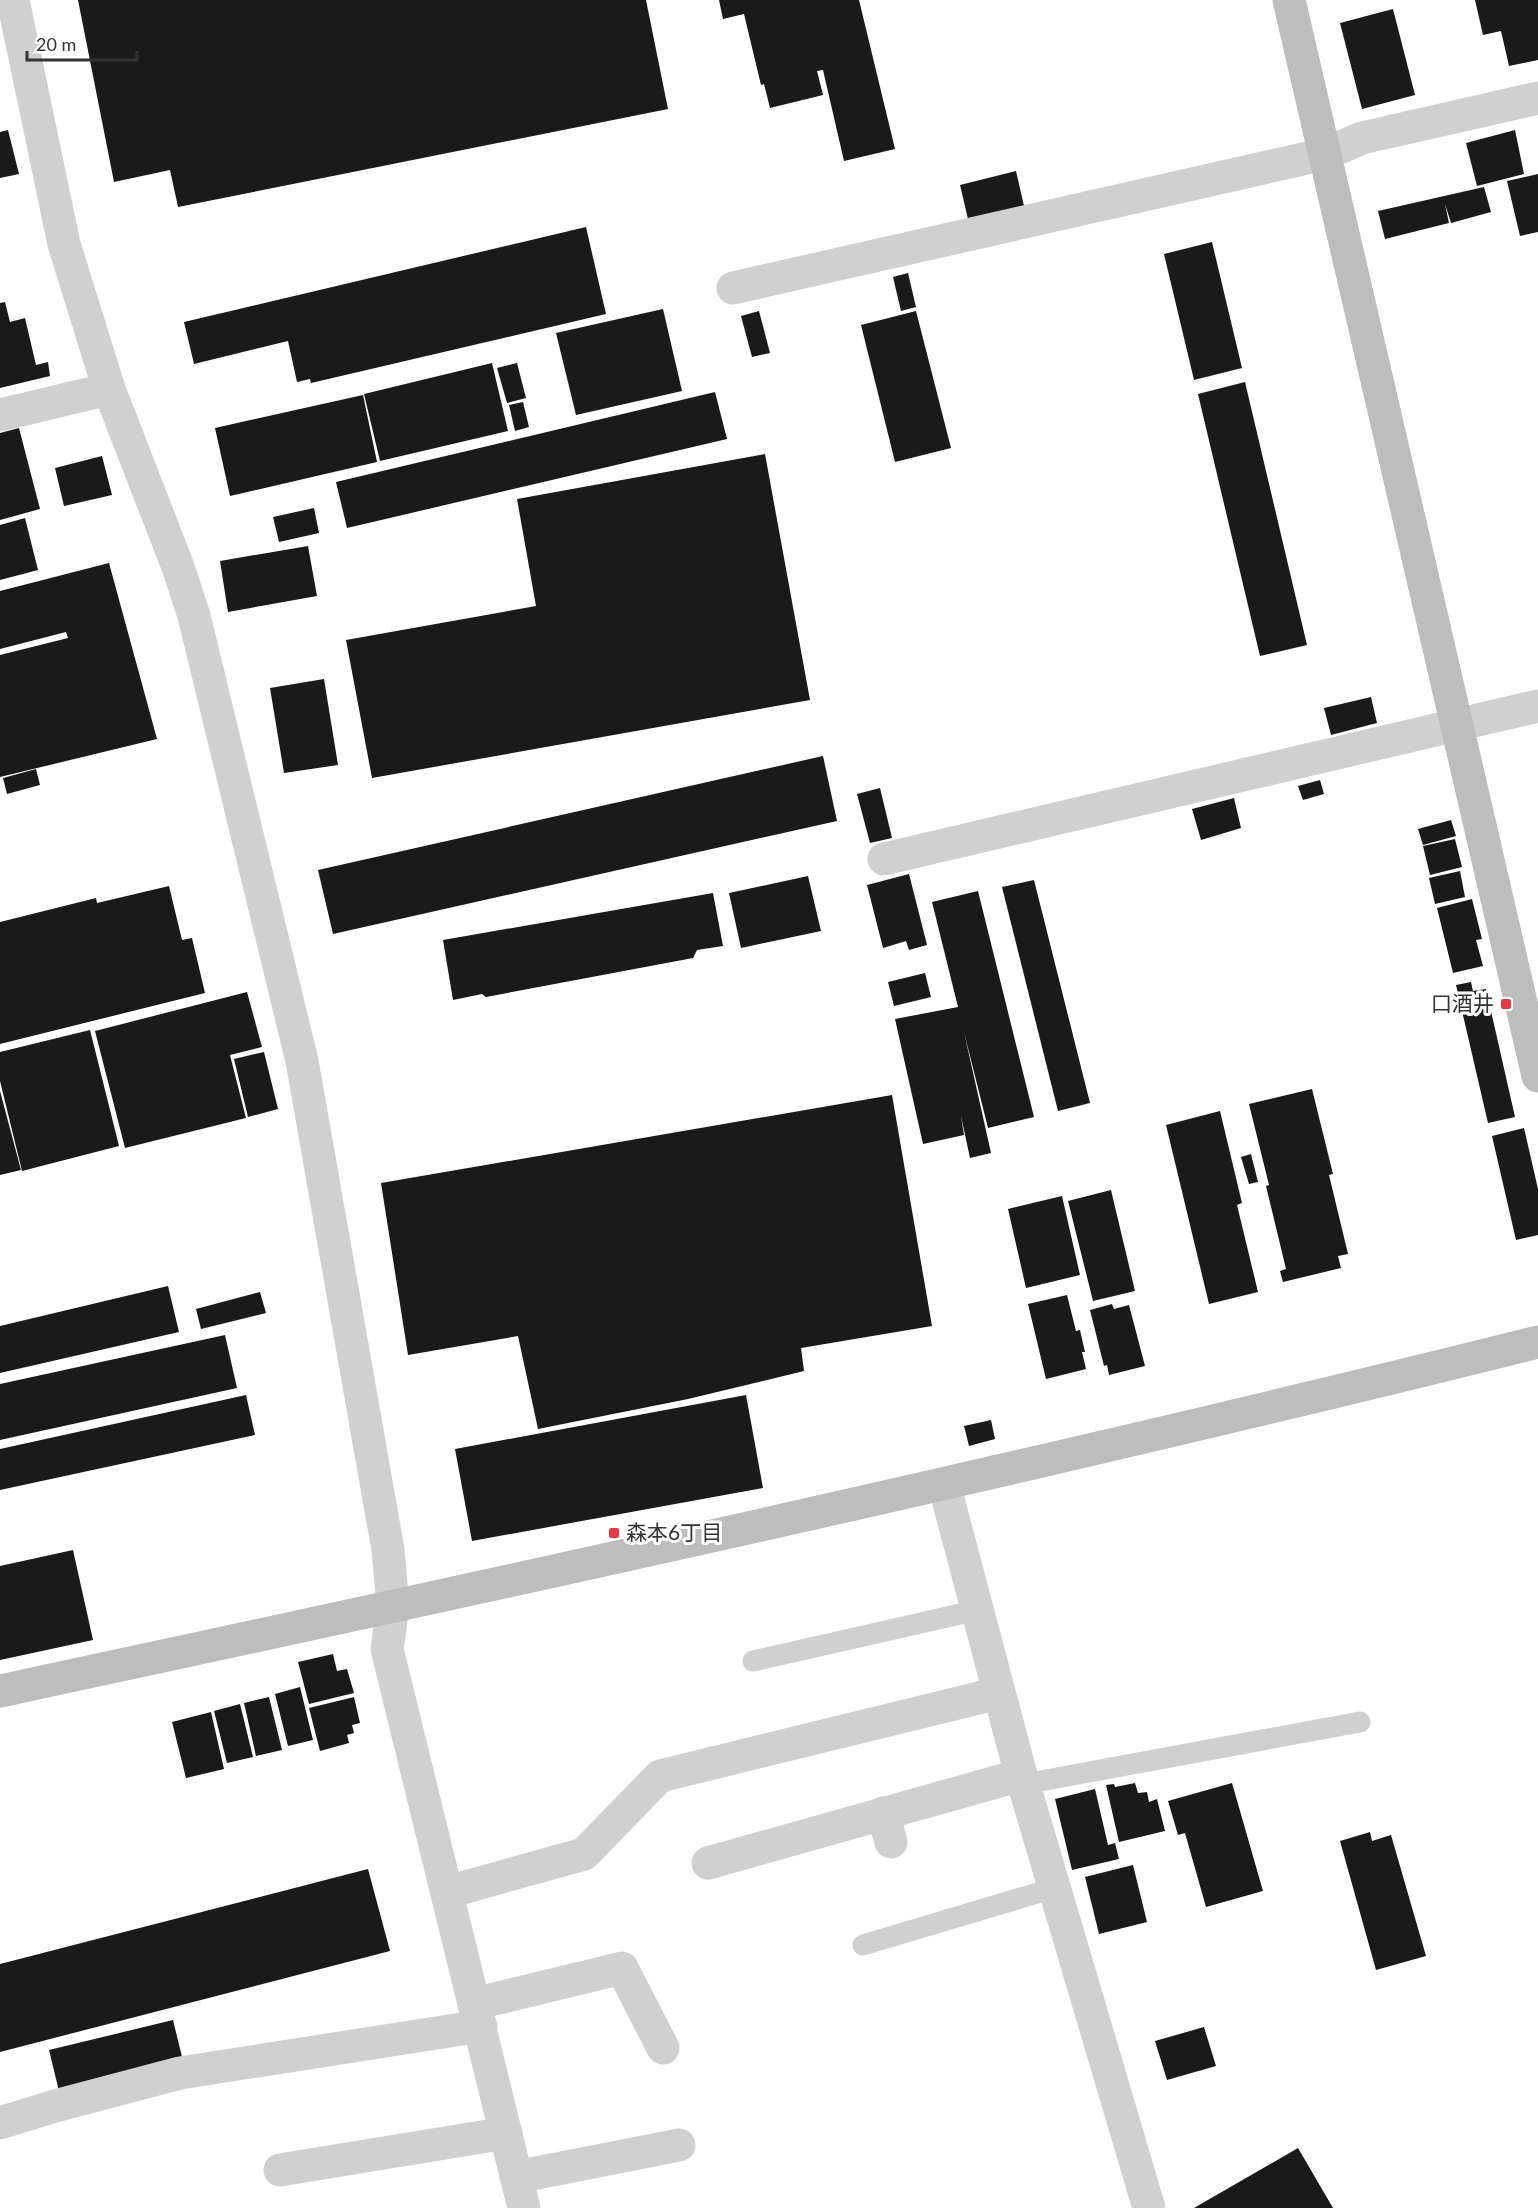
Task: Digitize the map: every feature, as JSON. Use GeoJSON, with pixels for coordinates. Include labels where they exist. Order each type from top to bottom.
{"type":"FeatureCollection","features":[{"type":"Feature","properties":{"kind":"street"},"geometry":{"type":"LineString","coordinates":[[13,0],[64,244],[109,389],[178,567],[194,616],[302,1060],[388,1550],[393,1607],[387,1648],[524,2208]]}},
{"type":"Feature","properties":{"kind":"street"},"geometry":{"type":"LineString","coordinates":[[1289,0],[1538,1076]]}},
{"type":"Feature","properties":{"kind":"street"},"geometry":{"type":"LineString","coordinates":[[734,288],[1325,154],[1362,138],[1538,98]]}},
{"type":"Feature","properties":{"kind":"street"},"geometry":{"type":"LineString","coordinates":[[0,416],[109,389]]}},
{"type":"Feature","properties":{"kind":"street"},"geometry":{"type":"LineString","coordinates":[[884,859],[1538,706]]}},
{"type":"Feature","properties":{"kind":"street"},"geometry":{"type":"LineString","coordinates":[[0,1691],[393,1607],[944,1484],[1538,1342]]}},
{"type":"Feature","properties":{"kind":"street"},"geometry":{"type":"LineString","coordinates":[[944,1484],[1022,1780],[1054,1888],[1140,2206]]}},
{"type":"Feature","properties":{"kind":"street"},"geometry":{"type":"LineString","coordinates":[[448,1892],[584,1854],[660,1776],[999,1693]]}},
{"type":"Feature","properties":{"kind":"street"},"geometry":{"type":"LineString","coordinates":[[728,1866],[887,1828],[1022,1780]]}},
{"type":"Feature","properties":{"kind":"street"},"geometry":{"type":"LineString","coordinates":[[0,2123],[180,2073],[477,2015],[622,1968],[663,2048]]}},
{"type":"Feature","properties":{"kind":"street"},"geometry":{"type":"LineString","coordinates":[[280,2170],[506,2133]]}},
{"type":"Feature","properties":{"kind":"street"},"geometry":{"type":"LineString","coordinates":[[516,2177],[679,2145]]}},
{"type":"Feature","properties":{"kind":"lane"},"geometry":{"type":"LineString","coordinates":[[753,1661],[978,1610]]}},
{"type":"Feature","properties":{"kind":"lane"},"geometry":{"type":"LineString","coordinates":[[1022,1780],[1360,1722]]}},
{"type":"Feature","properties":{"kind":"lane"},"geometry":{"type":"LineString","coordinates":[[863,1945],[1054,1888]]}},
{"type":"Feature","properties":{"kind":"building"},"geometry":{"type":"Polygon","coordinates":[[[78,0],[646,0],[668,109],[178,207],[170,170],[114,182],[78,0]]]}},
{"type":"Feature","properties":{"kind":"building"},"geometry":{"type":"Polygon","coordinates":[[[719,0],[859,0],[895,149],[844,161],[823,70],[817,71],[823,95],[770,108],[764,84],[761,85],[744,14],[723,19],[719,0]]]}},
{"type":"Feature","properties":{"kind":"building"},"geometry":{"type":"Polygon","coordinates":[[[1475,0],[1538,0],[1538,60],[1509,66],[1501,31],[1483,35],[1475,0]]]}},
{"type":"Feature","properties":{"kind":"building"},"geometry":{"type":"Polygon","coordinates":[[[1393,9],[1415,95],[1362,109],[1340,23],[1393,9]]]}},
{"type":"Feature","properties":{"kind":"building"},"geometry":{"type":"Polygon","coordinates":[[[8,130],[19,174],[0,178],[0,132],[8,130]]]}},
{"type":"Feature","properties":{"kind":"building"},"geometry":{"type":"Polygon","coordinates":[[[1515,130],[1524,174],[1477,186],[1466,143],[1515,130]]]}},
{"type":"Feature","properties":{"kind":"building"},"geometry":{"type":"Polygon","coordinates":[[[1016,171],[1024,206],[968,219],[960,185],[1016,171]]]}},
{"type":"Feature","properties":{"kind":"building"},"geometry":{"type":"Polygon","coordinates":[[[1538,174],[1538,232],[1520,236],[1507,181],[1538,174]]]}},
{"type":"Feature","properties":{"kind":"building"},"geometry":{"type":"Polygon","coordinates":[[[1484,187],[1491,212],[1451,223],[1445,204],[1449,223],[1385,239],[1378,211],[1484,187]]]}},
{"type":"Feature","properties":{"kind":"building"},"geometry":{"type":"Polygon","coordinates":[[[586,227],[606,314],[311,383],[310,379],[297,382],[288,341],[194,364],[184,322],[586,227]]]}},
{"type":"Feature","properties":{"kind":"building"},"geometry":{"type":"Polygon","coordinates":[[[1212,242],[1242,368],[1194,380],[1164,254],[1212,242]]]}},
{"type":"Feature","properties":{"kind":"building"},"geometry":{"type":"Polygon","coordinates":[[[908,273],[916,307],[901,311],[893,277],[908,273]]]}},
{"type":"Feature","properties":{"kind":"building"},"geometry":{"type":"Polygon","coordinates":[[[5,302],[10,322],[25,318],[36,365],[48,362],[50,376],[0,388],[0,303],[5,302]]]}},
{"type":"Feature","properties":{"kind":"building"},"geometry":{"type":"Polygon","coordinates":[[[663,309],[682,391],[576,415],[556,333],[663,309]]]}},
{"type":"Feature","properties":{"kind":"building"},"geometry":{"type":"Polygon","coordinates":[[[759,311],[770,353],[752,357],[741,316],[759,311]]]}},
{"type":"Feature","properties":{"kind":"building"},"geometry":{"type":"Polygon","coordinates":[[[916,311],[951,448],[895,462],[861,325],[916,311]]]}},
{"type":"Feature","properties":{"kind":"building"},"geometry":{"type":"Polygon","coordinates":[[[492,363],[508,431],[380,461],[364,394],[492,363]]]}},
{"type":"Feature","properties":{"kind":"building"},"geometry":{"type":"Polygon","coordinates":[[[517,363],[526,398],[507,403],[497,368],[517,363]]]}},
{"type":"Feature","properties":{"kind":"building"},"geometry":{"type":"Polygon","coordinates":[[[1245,382],[1307,645],[1260,656],[1198,394],[1245,382]]]}},
{"type":"Feature","properties":{"kind":"building"},"geometry":{"type":"Polygon","coordinates":[[[715,392],[727,439],[347,528],[336,482],[715,392]]]}},
{"type":"Feature","properties":{"kind":"building"},"geometry":{"type":"Polygon","coordinates":[[[363,395],[377,462],[230,496],[215,428],[363,395]]]}},
{"type":"Feature","properties":{"kind":"building"},"geometry":{"type":"Polygon","coordinates":[[[523,402],[529,427],[515,431],[509,405],[523,402]]]}},
{"type":"Feature","properties":{"kind":"building"},"geometry":{"type":"Polygon","coordinates":[[[19,428],[40,509],[0,520],[0,433],[19,428]]]}},
{"type":"Feature","properties":{"kind":"building"},"geometry":{"type":"Polygon","coordinates":[[[765,454],[810,700],[372,778],[346,640],[536,606],[517,499],[765,454]]]}},
{"type":"Feature","properties":{"kind":"building"},"geometry":{"type":"Polygon","coordinates":[[[102,456],[112,495],[64,506],[55,468],[102,456]]]}},
{"type":"Feature","properties":{"kind":"building"},"geometry":{"type":"Polygon","coordinates":[[[314,508],[319,533],[279,542],[273,517],[314,508]]]}},
{"type":"Feature","properties":{"kind":"building"},"geometry":{"type":"Polygon","coordinates":[[[25,518],[38,570],[0,580],[0,525],[25,518]]]}},
{"type":"Feature","properties":{"kind":"building"},"geometry":{"type":"Polygon","coordinates":[[[308,546],[317,596],[228,612],[220,561],[308,546]]]}},
{"type":"Feature","properties":{"kind":"building"},"geometry":{"type":"Polygon","coordinates":[[[109,563],[157,739],[0,777],[0,655],[68,638],[66,632],[0,649],[0,591],[109,563]]]}},
{"type":"Feature","properties":{"kind":"building"},"geometry":{"type":"Polygon","coordinates":[[[324,679],[338,765],[284,773],[270,688],[324,679]]]}},
{"type":"Feature","properties":{"kind":"building"},"geometry":{"type":"Polygon","coordinates":[[[1371,697],[1377,723],[1331,735],[1324,708],[1371,697]]]}},
{"type":"Feature","properties":{"kind":"building"},"geometry":{"type":"Polygon","coordinates":[[[823,756],[837,821],[333,934],[318,870],[823,756]]]}},
{"type":"Feature","properties":{"kind":"building"},"geometry":{"type":"Polygon","coordinates":[[[36,769],[40,785],[7,794],[3,778],[36,769]]]}},
{"type":"Feature","properties":{"kind":"building"},"geometry":{"type":"Polygon","coordinates":[[[1320,780],[1324,794],[1303,800],[1298,786],[1320,780]]]}},
{"type":"Feature","properties":{"kind":"building"},"geometry":{"type":"Polygon","coordinates":[[[880,788],[892,838],[870,843],[857,794],[880,788]]]}},
{"type":"Feature","properties":{"kind":"building"},"geometry":{"type":"Polygon","coordinates":[[[1234,798],[1241,828],[1201,840],[1192,809],[1234,798]]]}},
{"type":"Feature","properties":{"kind":"building"},"geometry":{"type":"Polygon","coordinates":[[[1451,820],[1456,836],[1423,845],[1418,829],[1451,820]]]}},
{"type":"Feature","properties":{"kind":"building"},"geometry":{"type":"Polygon","coordinates":[[[1455,839],[1462,867],[1430,875],[1423,846],[1455,839]]]}},
{"type":"Feature","properties":{"kind":"building"},"geometry":{"type":"Polygon","coordinates":[[[1460,871],[1465,897],[1435,904],[1429,878],[1460,871]]]}},
{"type":"Feature","properties":{"kind":"building"},"geometry":{"type":"Polygon","coordinates":[[[909,874],[927,945],[909,950],[906,941],[883,948],[867,885],[909,874]]]}},
{"type":"Feature","properties":{"kind":"building"},"geometry":{"type":"Polygon","coordinates":[[[808,876],[821,931],[741,948],[729,893],[808,876]]]}},
{"type":"Feature","properties":{"kind":"building"},"geometry":{"type":"Polygon","coordinates":[[[1034,880],[1090,1103],[1058,1111],[1002,887],[1034,880]]]}},
{"type":"Feature","properties":{"kind":"building"},"geometry":{"type":"Polygon","coordinates":[[[169,886],[182,940],[192,938],[205,993],[0,1044],[0,922],[96,898],[97,903],[169,886]]]}},
{"type":"Feature","properties":{"kind":"building"},"geometry":{"type":"Polygon","coordinates":[[[978,891],[1034,1117],[988,1128],[964,1032],[991,1153],[970,1158],[961,1116],[964,1135],[923,1144],[895,1019],[958,1007],[932,902],[978,891]]]}},
{"type":"Feature","properties":{"kind":"building"},"geometry":{"type":"Polygon","coordinates":[[[713,893],[723,946],[697,950],[693,958],[486,997],[482,994],[453,1000],[443,940],[713,893]]]}},
{"type":"Feature","properties":{"kind":"building"},"geometry":{"type":"Polygon","coordinates":[[[1472,899],[1482,939],[1476,940],[1483,966],[1453,973],[1437,908],[1472,899]]]}},
{"type":"Feature","properties":{"kind":"building"},"geometry":{"type":"Polygon","coordinates":[[[925,973],[931,997],[894,1006],[888,982],[925,973]]]}},
{"type":"Feature","properties":{"kind":"building"},"geometry":{"type":"Polygon","coordinates":[[[1471,982],[1473,991],[1486,989],[1515,1117],[1488,1123],[1456,985],[1471,982]]]}},
{"type":"Feature","properties":{"kind":"building"},"geometry":{"type":"Polygon","coordinates":[[[247,992],[262,1047],[230,1055],[246,1118],[125,1148],[95,1031],[247,992]]]}},
{"type":"Feature","properties":{"kind":"building"},"geometry":{"type":"Polygon","coordinates":[[[90,1030],[119,1146],[22,1171],[0,1081],[0,1052],[90,1030]]]}},
{"type":"Feature","properties":{"kind":"building"},"geometry":{"type":"Polygon","coordinates":[[[264,1052],[278,1109],[248,1117],[234,1059],[264,1052]]]}},
{"type":"Feature","properties":{"kind":"building"},"geometry":{"type":"Polygon","coordinates":[[[1312,1089],[1333,1174],[1329,1175],[1348,1254],[1338,1256],[1341,1268],[1283,1282],[1280,1271],[1286,1269],[1249,1104],[1312,1089]]]}},
{"type":"Feature","properties":{"kind":"building"},"geometry":{"type":"Polygon","coordinates":[[[0,1091],[21,1170],[0,1175],[0,1091]]]}},
{"type":"Feature","properties":{"kind":"building"},"geometry":{"type":"Polygon","coordinates":[[[892,1095],[932,1326],[801,1348],[804,1371],[688,1399],[538,1429],[518,1336],[408,1355],[381,1183],[892,1095]]]}},
{"type":"Feature","properties":{"kind":"building"},"geometry":{"type":"Polygon","coordinates":[[[1220,1111],[1242,1203],[1237,1205],[1258,1292],[1209,1304],[1166,1125],[1220,1111]]]}},
{"type":"Feature","properties":{"kind":"building"},"geometry":{"type":"Polygon","coordinates":[[[1524,1128],[1538,1189],[1538,1235],[1516,1240],[1492,1136],[1524,1128]]]}},
{"type":"Feature","properties":{"kind":"building"},"geometry":{"type":"Polygon","coordinates":[[[1251,1154],[1258,1182],[1249,1184],[1241,1157],[1251,1154]]]}},
{"type":"Feature","properties":{"kind":"building"},"geometry":{"type":"Polygon","coordinates":[[[1111,1190],[1135,1291],[1093,1301],[1068,1201],[1111,1190]]]}},
{"type":"Feature","properties":{"kind":"building"},"geometry":{"type":"Polygon","coordinates":[[[1062,1196],[1080,1275],[1026,1288],[1008,1209],[1062,1196]]]}},
{"type":"Feature","properties":{"kind":"building"},"geometry":{"type":"Polygon","coordinates":[[[168,1286],[179,1332],[0,1373],[0,1326],[168,1286]]]}},
{"type":"Feature","properties":{"kind":"building"},"geometry":{"type":"Polygon","coordinates":[[[260,1292],[266,1313],[201,1329],[196,1309],[260,1292]]]}},
{"type":"Feature","properties":{"kind":"building"},"geometry":{"type":"Polygon","coordinates":[[[1067,1295],[1076,1331],[1080,1330],[1086,1369],[1046,1379],[1028,1304],[1067,1295]]]}},
{"type":"Feature","properties":{"kind":"building"},"geometry":{"type":"Polygon","coordinates":[[[1112,1304],[1114,1309],[1129,1305],[1145,1366],[1109,1375],[1107,1365],[1104,1366],[1090,1310],[1112,1304]]]}},
{"type":"Feature","properties":{"kind":"building"},"geometry":{"type":"Polygon","coordinates":[[[225,1335],[237,1388],[0,1440],[0,1384],[225,1335]]]}},
{"type":"Feature","properties":{"kind":"building"},"geometry":{"type":"Polygon","coordinates":[[[246,1395],[255,1435],[0,1490],[0,1449],[246,1395]]]}},
{"type":"Feature","properties":{"kind":"building"},"geometry":{"type":"Polygon","coordinates":[[[746,1395],[763,1488],[472,1541],[455,1449],[746,1395]]]}},
{"type":"Feature","properties":{"kind":"building"},"geometry":{"type":"Polygon","coordinates":[[[991,1420],[995,1439],[969,1446],[964,1426],[991,1420]]]}},
{"type":"Feature","properties":{"kind":"building"},"geometry":{"type":"Polygon","coordinates":[[[73,1550],[93,1640],[0,1660],[0,1566],[73,1550]]]}},
{"type":"Feature","properties":{"kind":"building"},"geometry":{"type":"Polygon","coordinates":[[[333,1654],[337,1671],[347,1669],[354,1693],[309,1704],[298,1662],[333,1654]]]}},
{"type":"Feature","properties":{"kind":"building"},"geometry":{"type":"Polygon","coordinates":[[[300,1687],[313,1740],[288,1746],[275,1694],[300,1687]]]}},
{"type":"Feature","properties":{"kind":"building"},"geometry":{"type":"Polygon","coordinates":[[[269,1697],[282,1750],[256,1756],[244,1703],[269,1697]]]}},
{"type":"Feature","properties":{"kind":"building"},"geometry":{"type":"Polygon","coordinates":[[[354,1697],[360,1723],[352,1725],[354,1733],[347,1735],[349,1743],[320,1751],[309,1708],[354,1697]]]}},
{"type":"Feature","properties":{"kind":"building"},"geometry":{"type":"Polygon","coordinates":[[[240,1704],[253,1757],[227,1763],[214,1711],[240,1704]]]}},
{"type":"Feature","properties":{"kind":"building"},"geometry":{"type":"Polygon","coordinates":[[[211,1712],[224,1769],[186,1778],[172,1722],[211,1712]]]}},
{"type":"Feature","properties":{"kind":"building"},"geometry":{"type":"Polygon","coordinates":[[[1135,1783],[1138,1793],[1147,1792],[1149,1802],[1157,1799],[1165,1831],[1119,1842],[1106,1785],[1114,1784],[1115,1787],[1135,1783]]]}},
{"type":"Feature","properties":{"kind":"building"},"geometry":{"type":"Polygon","coordinates":[[[1232,1783],[1263,1891],[1206,1907],[1185,1833],[1178,1835],[1168,1801],[1232,1783]]]}},
{"type":"Feature","properties":{"kind":"building"},"geometry":{"type":"Polygon","coordinates":[[[1095,1789],[1108,1845],[1115,1843],[1119,1859],[1072,1870],[1055,1799],[1095,1789]]]}},
{"type":"Feature","properties":{"kind":"building"},"geometry":{"type":"Polygon","coordinates":[[[1370,1832],[1372,1841],[1391,1835],[1426,1956],[1376,1970],[1340,1841],[1370,1832]]]}},
{"type":"Feature","properties":{"kind":"building"},"geometry":{"type":"Polygon","coordinates":[[[1133,1865],[1147,1922],[1099,1934],[1085,1877],[1133,1865]]]}},
{"type":"Feature","properties":{"kind":"building"},"geometry":{"type":"Polygon","coordinates":[[[368,1869],[390,1951],[0,2052],[0,1964],[368,1869]]]}},
{"type":"Feature","properties":{"kind":"building"},"geometry":{"type":"Polygon","coordinates":[[[173,2020],[183,2061],[59,2091],[49,2050],[173,2020]]]}},
{"type":"Feature","properties":{"kind":"building"},"geometry":{"type":"Polygon","coordinates":[[[1204,2027],[1216,2066],[1167,2080],[1155,2041],[1204,2027]]]}},
{"type":"Feature","properties":{"kind":"building"},"geometry":{"type":"Polygon","coordinates":[[[1298,2148],[1333,2208],[1194,2208],[1298,2148]]]}},
{"type":"Feature","properties":{"kind":"place","name":"口酒井"},"geometry":{"type":"Point","coordinates":[1506,1004]}},
{"type":"Feature","properties":{"kind":"place","name":"森本6丁目"},"geometry":{"type":"Point","coordinates":[614,1533]}}]}
